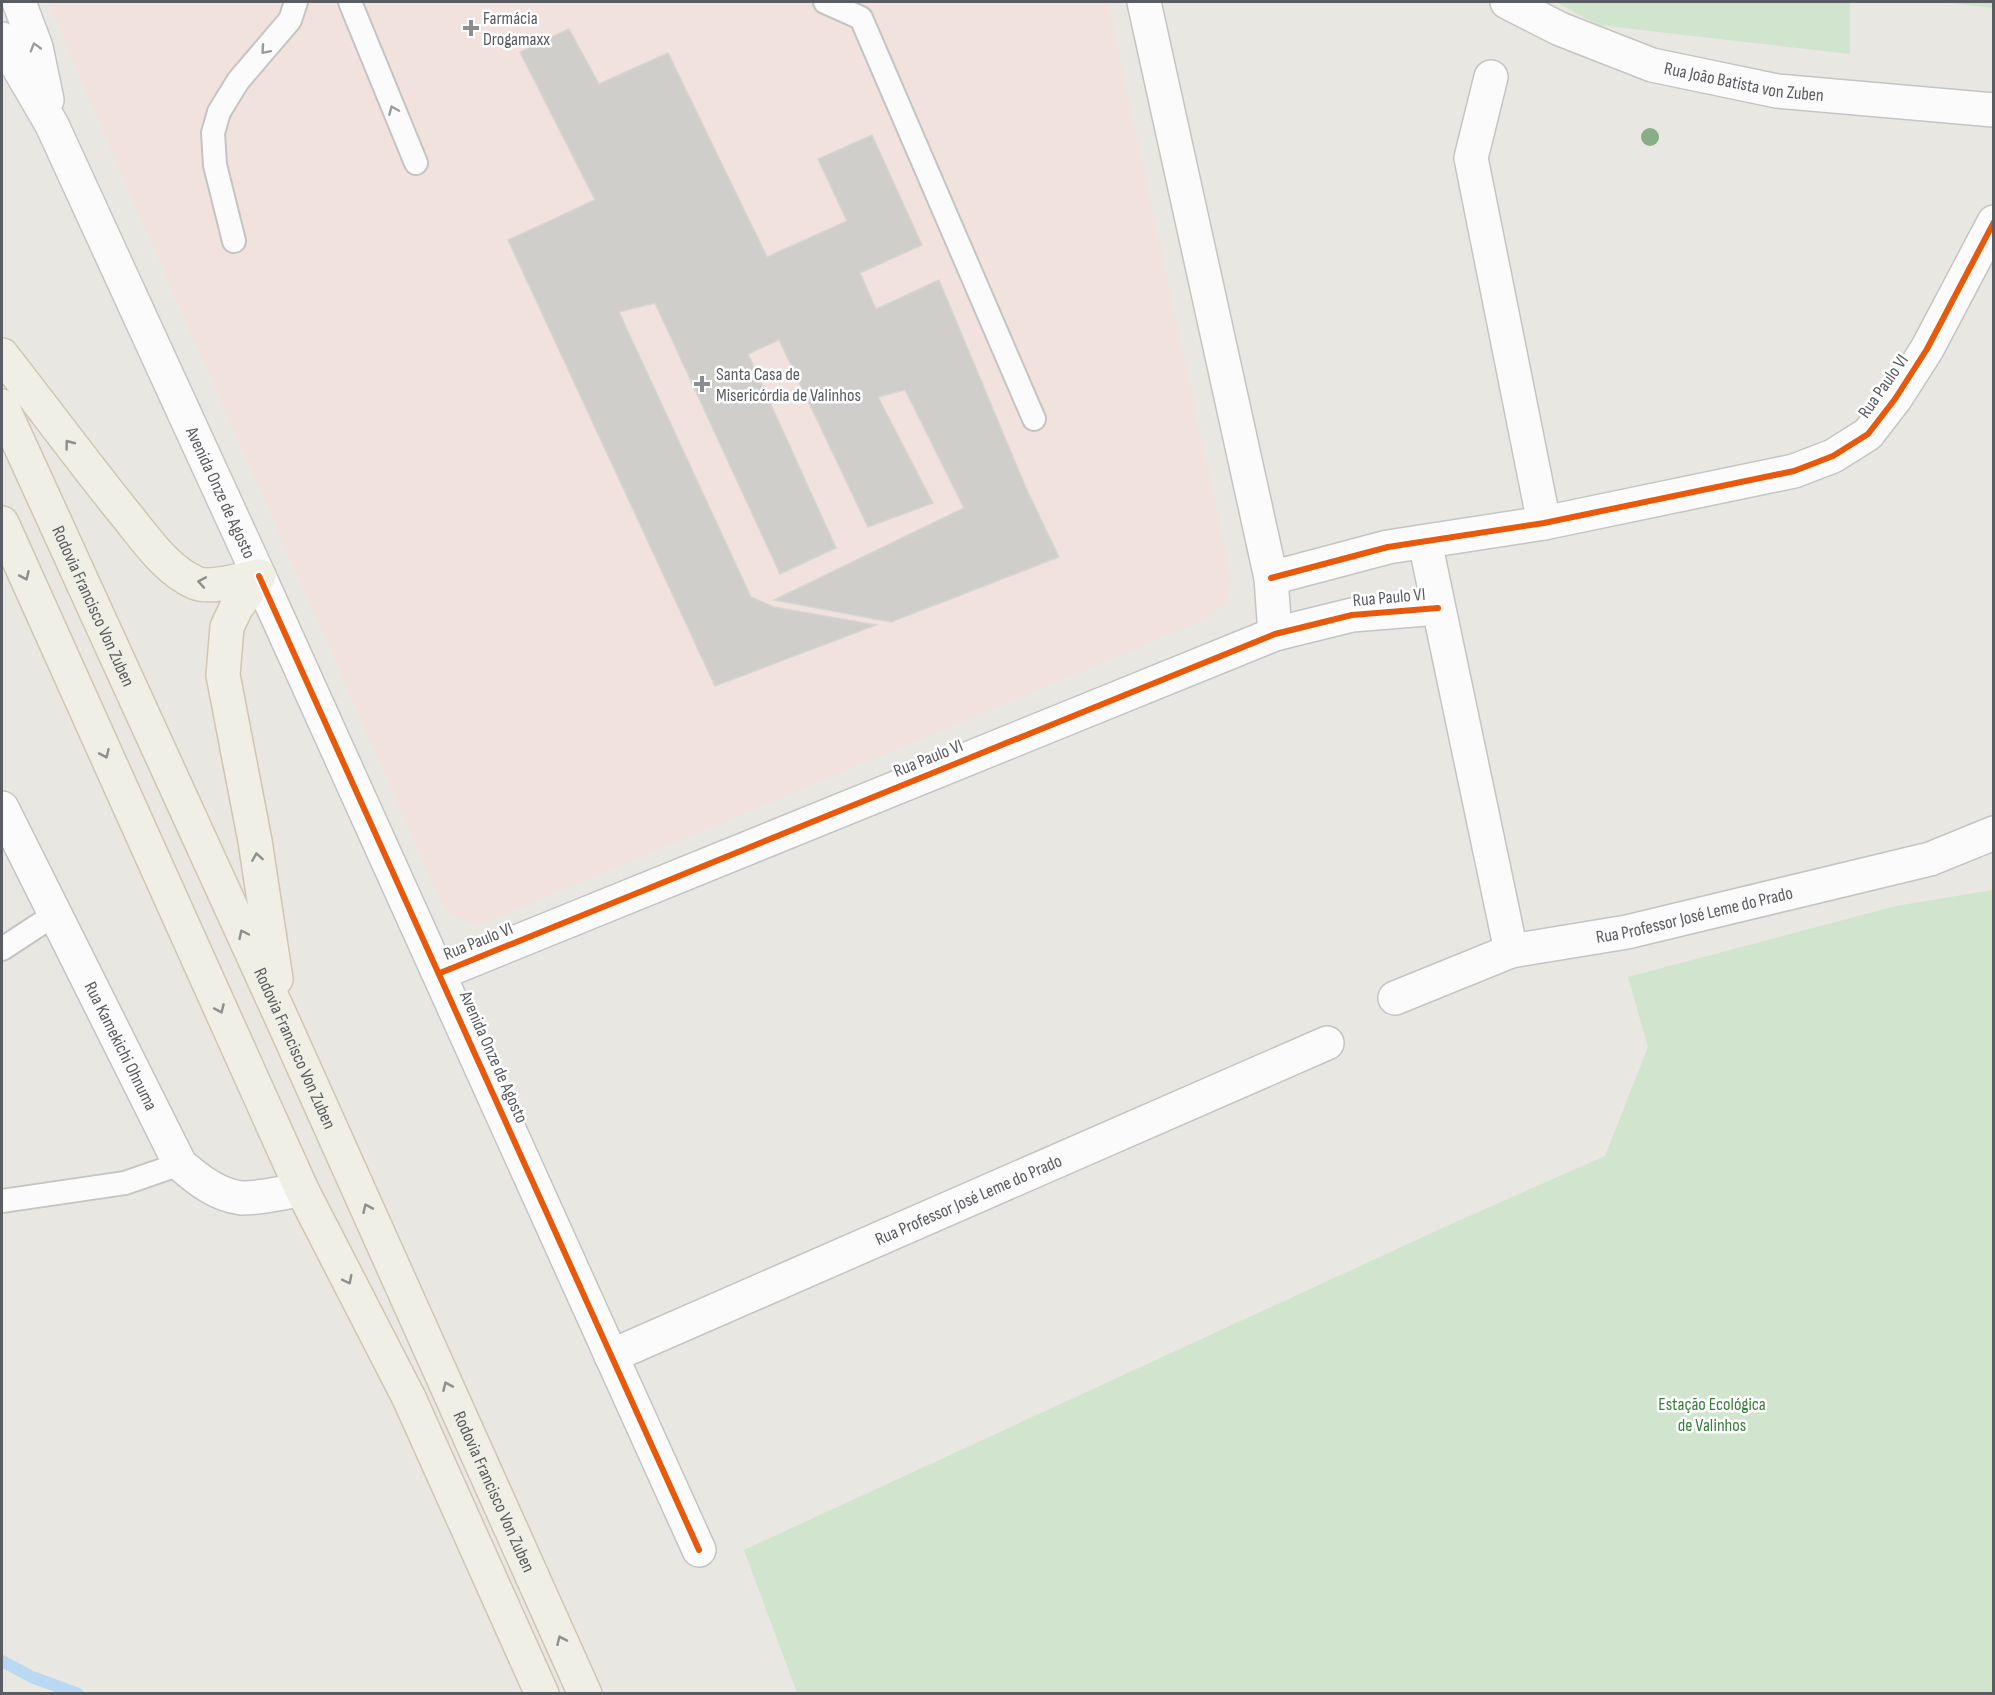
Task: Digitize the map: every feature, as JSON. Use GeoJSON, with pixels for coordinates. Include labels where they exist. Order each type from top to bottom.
{"type":"FeatureCollection","features":[{"type":"Feature","properties":{"kind":"main road"},"geometry":{"type":"LineString","coordinates":[[2,355],[80,459],[141,533],[183,576],[199,584],[215,584],[259,576]]}},
{"type":"Feature","properties":{"kind":"main road","name":"Rodovia Francisco Von Zuben"},"geometry":{"type":"LineString","coordinates":[[2,406],[282,1019],[585,1694]]}},
{"type":"Feature","properties":{"kind":"main road"},"geometry":{"type":"LineString","coordinates":[[2,523],[302,1190],[409,1398],[542,1694]]}},
{"type":"Feature","properties":{"kind":"main road"},"geometry":{"type":"LineString","coordinates":[[259,576],[236,608],[226,627],[223,675],[255,841],[282,1019]]}},
{"type":"Feature","properties":{"kind":"street","name":"Avenida Onze de Agosto"},"geometry":{"type":"LineString","coordinates":[[19,2],[36,47],[51,125]]}},
{"type":"Feature","properties":{"kind":"street"},"geometry":{"type":"LineString","coordinates":[[1144,2],[1270,578],[1275,634]]}},
{"type":"Feature","properties":{"kind":"street","name":"Rua João Batista von Zuben"},"geometry":{"type":"LineString","coordinates":[[1507,2],[1560,29],[1652,65],[1777,91],[1994,110]]}},
{"type":"Feature","properties":{"kind":"street","name":"Avenida Onze de Agosto"},"geometry":{"type":"LineString","coordinates":[[2,39],[51,125],[440,973],[699,1550]]}},
{"type":"Feature","properties":{"kind":"street"},"geometry":{"type":"LineString","coordinates":[[1491,77],[1472,158],[1544,523]]}},
{"type":"Feature","properties":{"kind":"street","name":"Rua Paulo VI"},"geometry":{"type":"LineString","coordinates":[[1270,578],[1388,547],[1544,523],[1794,471],[1833,456],[1868,434],[1895,399],[1927,349],[1994,222]]}},
{"type":"Feature","properties":{"kind":"street"},"geometry":{"type":"LineString","coordinates":[[1425,542],[1511,951]]}},
{"type":"Feature","properties":{"kind":"street","name":"Rua Paulo VI"},"geometry":{"type":"LineString","coordinates":[[440,973],[1275,634],[1352,615],[1438,608]]}},
{"type":"Feature","properties":{"kind":"street","name":"Rua Kamekichi Ohnuma"},"geometry":{"type":"LineString","coordinates":[[2,808],[180,1164],[197,1179],[216,1190],[242,1198],[302,1190]]}},
{"type":"Feature","properties":{"kind":"street","name":"Rua Professor José Leme do Prado"},"geometry":{"type":"LineString","coordinates":[[1395,998],[1511,951],[1627,932],[1930,859],[1994,833]]}},
{"type":"Feature","properties":{"kind":"street","name":"Rua Professor José Leme do Prado"},"geometry":{"type":"LineString","coordinates":[[611,1356],[1327,1043]]}},
{"type":"Feature","properties":{"kind":"lane"},"geometry":{"type":"LineString","coordinates":[[234,241],[215,165],[213,133],[219,112],[238,81],[290,20],[296,2]]}},
{"type":"Feature","properties":{"kind":"lane"},"geometry":{"type":"LineString","coordinates":[[350,2],[416,163]]}},
{"type":"Feature","properties":{"kind":"lane"},"geometry":{"type":"LineString","coordinates":[[825,2],[861,18],[1034,418]]}},
{"type":"Feature","properties":{"kind":"lane"},"geometry":{"type":"LineString","coordinates":[[2,949],[54,915]]}},
{"type":"Feature","properties":{"kind":"lane"},"geometry":{"type":"LineString","coordinates":[[2,1201],[125,1183],[180,1164]]}},
{"type":"Feature","properties":{"kind":"shaded area","name":"Santa Casa de Misericórdia de Valinhos"},"geometry":{"type":"Polygon","coordinates":[[[48,2],[1108,2],[1231,577],[1227,602],[1206,619],[477,926],[445,911],[128,190],[48,2]]]}},
{"type":"Feature","properties":{"kind":"green space"},"geometry":{"type":"Polygon","coordinates":[[[1556,2],[1850,2],[1850,54],[1598,25],[1556,2]]]}},
{"type":"Feature","properties":{"kind":"green space"},"geometry":{"type":"Polygon","coordinates":[[[1941,2],[1993,2],[1993,8],[1941,2]]]}},
{"type":"Feature","properties":{"kind":"green space","name":"Estação Ecológica de Valinhos"},"geometry":{"type":"Polygon","coordinates":[[[1993,890],[1993,1693],[797,1693],[744,1550],[1449,1225],[1605,1156],[1648,1047],[1628,977],[1896,906],[1993,890]]]}},
{"type":"Feature","properties":{"kind":"building"},"geometry":{"type":"Polygon","coordinates":[[[569,29],[599,84],[668,53],[767,257],[847,221],[818,159],[872,135],[922,245],[860,273],[876,309],[939,280],[1026,488],[1059,557],[891,622],[774,600],[964,508],[905,390],[878,397],[933,503],[868,527],[779,340],[748,354],[836,548],[780,574],[655,303],[619,312],[751,597],[774,607],[876,625],[715,686],[508,240],[595,200],[520,52],[569,29]]]}},
{"type":"Feature","properties":{"kind":"waterway"},"geometry":{"type":"LineString","coordinates":[[2,1661],[32,1677],[78,1694]]}},
{"type":"Feature","properties":{"kind":"cycle path"},"geometry":{"type":"LineString","coordinates":[[1271,578],[1388,547],[1544,523],[1794,471],[1833,456],[1868,434],[1895,399],[1927,349],[1994,222]]}},
{"type":"Feature","properties":{"kind":"cycle path"},"geometry":{"type":"LineString","coordinates":[[259,576],[699,1550]]}},
{"type":"Feature","properties":{"kind":"cycle path"},"geometry":{"type":"LineString","coordinates":[[440,973],[1275,634],[1352,615],[1438,608]]}},
{"type":"Feature","properties":{"kind":"place","name":"Farmácia Drogamaxx"},"geometry":{"type":"Point","coordinates":[471,28]}},
{"type":"Feature","properties":{"kind":"place","name":"Santa Casa de Misericórdia de Valinhos"},"geometry":{"type":"Point","coordinates":[702,384]}}]}
